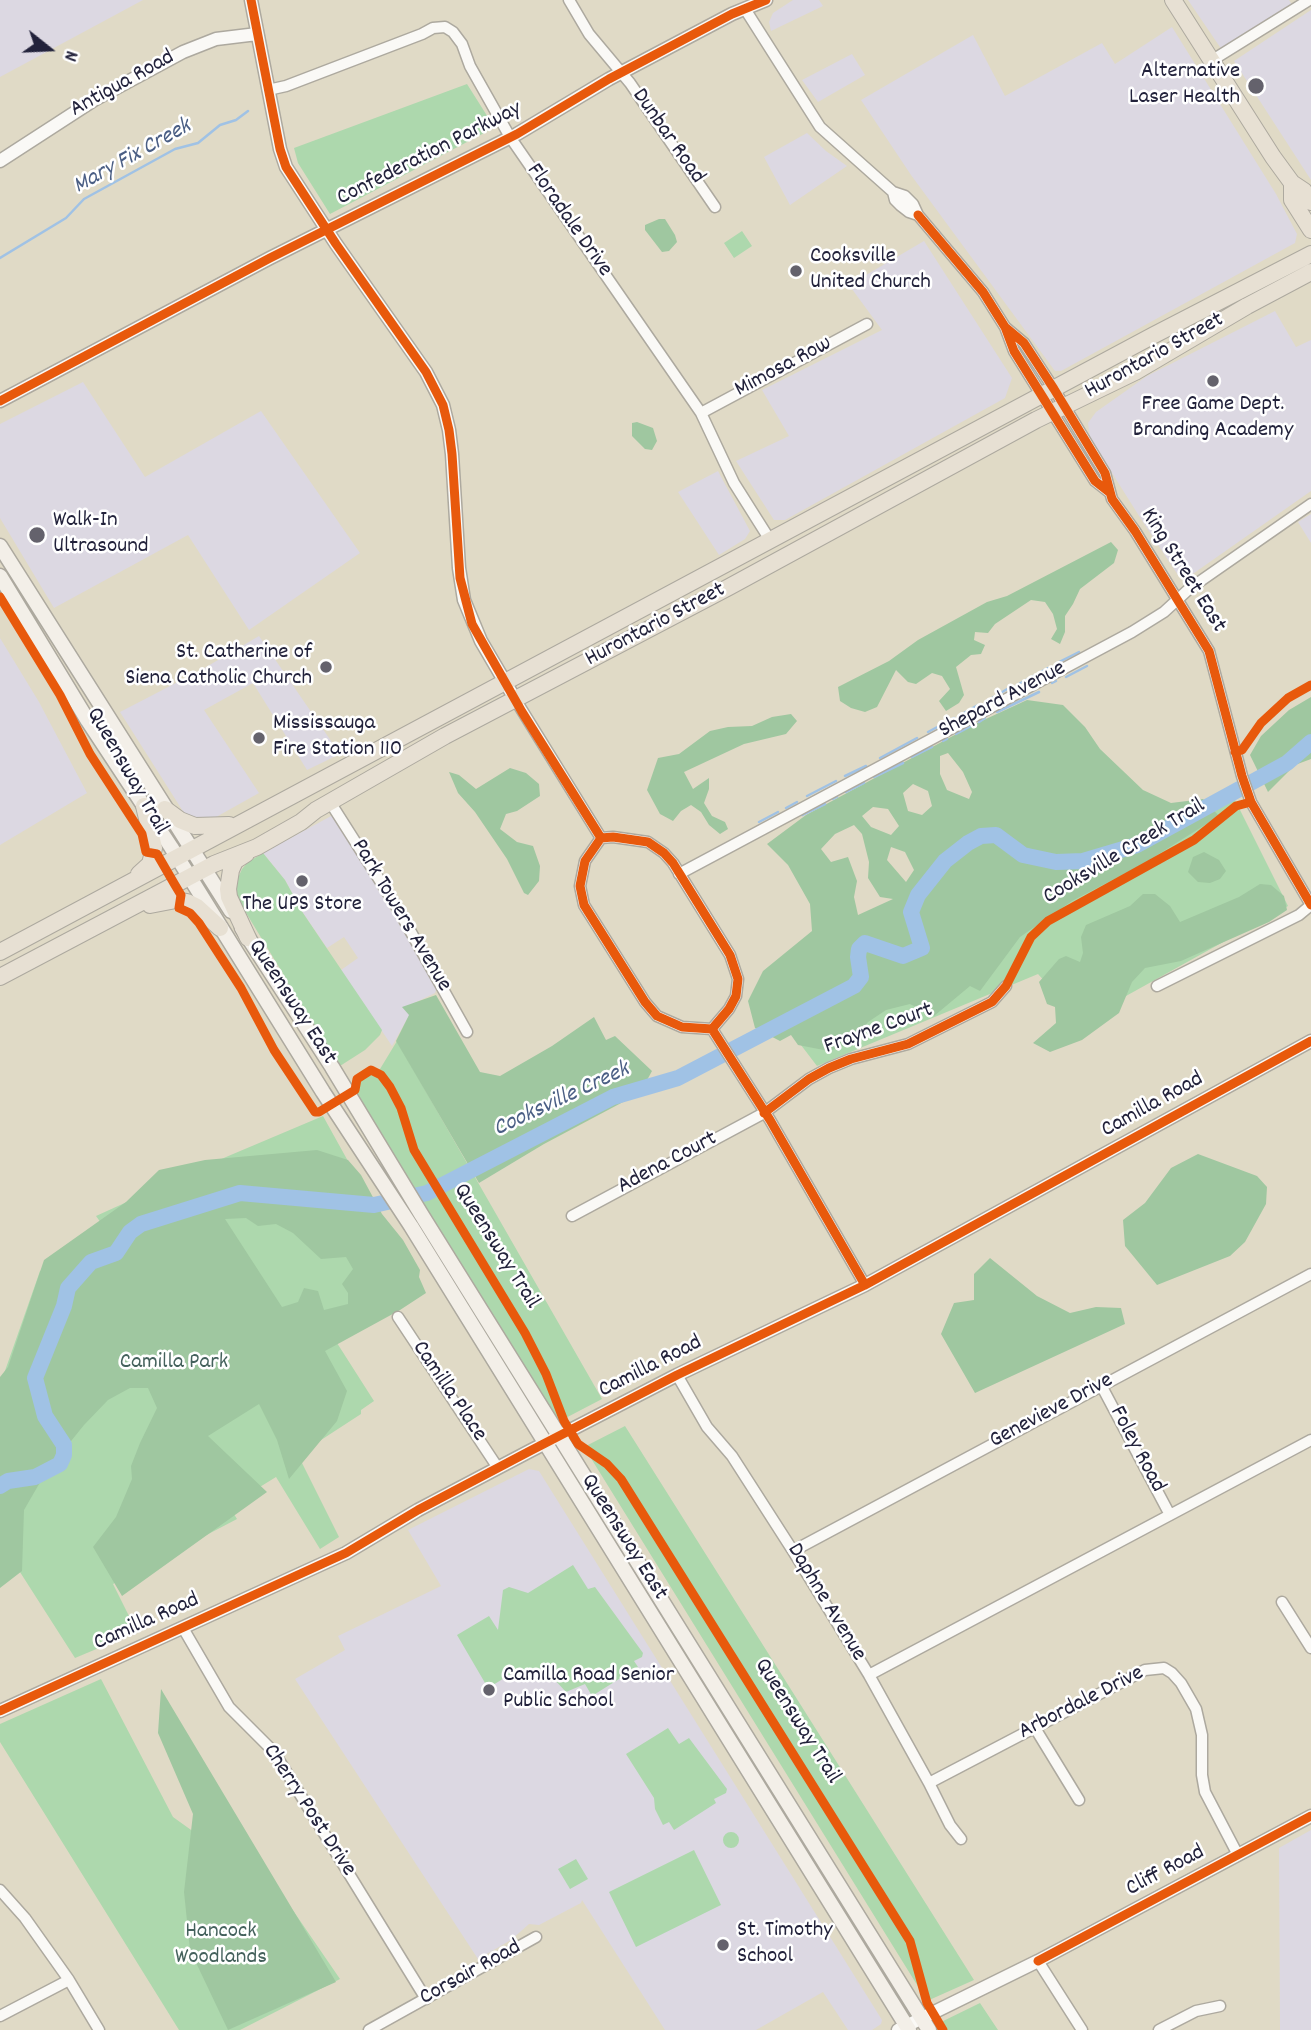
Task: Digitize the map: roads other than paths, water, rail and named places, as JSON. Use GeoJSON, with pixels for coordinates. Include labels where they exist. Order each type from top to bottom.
{"type":"FeatureCollection","features":[{"type":"Feature","properties":{"kind":"main road"},"geometry":{"type":"LineString","coordinates":[[1173,0],[1267,148],[1292,183],[1304,191],[1311,202]]}},
{"type":"Feature","properties":{"kind":"main road"},"geometry":{"type":"LineString","coordinates":[[1292,183],[1292,200],[1311,230]]}},
{"type":"Feature","properties":{"kind":"main road","name":"Hurontario Street"},"geometry":{"type":"LineString","coordinates":[[0,952],[1154,334],[1311,254]]}},
{"type":"Feature","properties":{"kind":"main road","name":"Hurontario Street"},"geometry":{"type":"LineString","coordinates":[[0,977],[128,912],[205,869],[257,847],[330,802],[514,699],[644,633],[1059,409],[1135,372],[1311,272]]}},
{"type":"Feature","properties":{"kind":"main road"},"geometry":{"type":"LineString","coordinates":[[0,546],[166,808],[184,853]]}},
{"type":"Feature","properties":{"kind":"main road"},"geometry":{"type":"LineString","coordinates":[[0,576],[88,721],[144,806],[184,853]]}},
{"type":"Feature","properties":{"kind":"main road"},"geometry":{"type":"LineString","coordinates":[[131,882],[150,864],[154,848],[144,806]]}},
{"type":"Feature","properties":{"kind":"main road"},"geometry":{"type":"LineString","coordinates":[[166,808],[180,820],[195,826],[238,825]]}},
{"type":"Feature","properties":{"kind":"main road"},"geometry":{"type":"LineString","coordinates":[[248,938],[229,897],[229,879],[235,861],[257,847]]}},
{"type":"Feature","properties":{"kind":"main road","name":"Queensway East"},"geometry":{"type":"LineString","coordinates":[[184,853],[205,869],[332,1067],[925,2024]]}},
{"type":"Feature","properties":{"kind":"main road","name":"Queensway East"},"geometry":{"type":"LineString","coordinates":[[184,853],[190,878],[219,928],[411,1226],[905,2029]]}},
{"type":"Feature","properties":{"kind":"main road"},"geometry":{"type":"LineString","coordinates":[[128,912],[165,901],[179,900],[197,907],[219,928]]}},
{"type":"Feature","properties":{"kind":"street"},"geometry":{"type":"LineString","coordinates":[[251,0],[286,167],[426,372],[443,405],[451,442],[459,568],[464,600],[481,641],[601,838]]}},
{"type":"Feature","properties":{"kind":"street","name":"Dunbar Road"},"geometry":{"type":"LineString","coordinates":[[569,0],[589,34],[622,73],[715,207]]}},
{"type":"Feature","properties":{"kind":"street","name":"Confederation Parkway"},"geometry":{"type":"LineString","coordinates":[[0,401],[517,134],[622,73],[732,14],[765,0]]}},
{"type":"Feature","properties":{"kind":"street"},"geometry":{"type":"LineString","coordinates":[[1211,61],[1309,0]]}},
{"type":"Feature","properties":{"kind":"street","name":"King Street East"},"geometry":{"type":"LineString","coordinates":[[745,9],[820,127],[893,192],[905,196],[913,204],[918,215],[983,292],[1005,327],[1024,343],[1048,392],[1104,473],[1108,492],[1209,651],[1248,794],[1311,905]]}},
{"type":"Feature","properties":{"kind":"street","name":"Floradale Drive"},"geometry":{"type":"LineString","coordinates":[[268,90],[286,86],[422,34],[433,27],[445,27],[461,44],[470,66],[510,136],[701,413],[734,483],[770,540]]}},
{"type":"Feature","properties":{"kind":"street","name":"Antigua Road"},"geometry":{"type":"LineString","coordinates":[[0,161],[94,100],[183,52],[216,39],[257,34]]}},
{"type":"Feature","properties":{"kind":"street","name":"Mimosa Row"},"geometry":{"type":"LineString","coordinates":[[701,413],[867,324]]}},
{"type":"Feature","properties":{"kind":"street","name":"Shepard Avenue"},"geometry":{"type":"LineString","coordinates":[[680,874],[1132,632],[1164,612],[1200,581],[1311,504]]}},
{"type":"Feature","properties":{"kind":"street","name":"Park Towers Avenue"},"geometry":{"type":"LineString","coordinates":[[330,802],[398,909],[467,1032]]}},
{"type":"Feature","properties":{"kind":"street"},"geometry":{"type":"LineString","coordinates":[[601,838],[634,838],[648,842],[664,853],[680,874],[735,967],[738,979],[736,996],[715,1032]]}},
{"type":"Feature","properties":{"kind":"street"},"geometry":{"type":"LineString","coordinates":[[601,838],[590,852],[581,873],[581,896],[584,905],[645,1002],[657,1016],[682,1027],[715,1032],[865,1285]]}},
{"type":"Feature","properties":{"kind":"street"},"geometry":{"type":"LineString","coordinates":[[1157,986],[1299,915],[1311,905]]}},
{"type":"Feature","properties":{"kind":"street","name":"Frayne Court"},"geometry":{"type":"LineString","coordinates":[[764,1113],[809,1079],[829,1068],[851,1059],[908,1044],[992,1002],[1006,986]]}},
{"type":"Feature","properties":{"kind":"street","name":"Camilla Road"},"geometry":{"type":"LineString","coordinates":[[0,1710],[346,1553],[418,1510],[545,1443],[865,1285],[1311,1041]]}},
{"type":"Feature","properties":{"kind":"street","name":"Adena Court"},"geometry":{"type":"LineString","coordinates":[[572,1216],[764,1113]]}},
{"type":"Feature","properties":{"kind":"street","name":"Genevieve Drive"},"geometry":{"type":"LineString","coordinates":[[793,1551],[1311,1274]]}},
{"type":"Feature","properties":{"kind":"street","name":"Camilla Place"},"geometry":{"type":"LineString","coordinates":[[398,1317],[498,1468]]}},
{"type":"Feature","properties":{"kind":"street","name":"Daphne Avenue"},"geometry":{"type":"LineString","coordinates":[[677,1376],[708,1427],[732,1455],[793,1551],[869,1675],[950,1825],[961,1839]]}},
{"type":"Feature","properties":{"kind":"street","name":"Foley Road"},"geometry":{"type":"LineString","coordinates":[[1101,1385],[1170,1515]]}},
{"type":"Feature","properties":{"kind":"street"},"geometry":{"type":"LineString","coordinates":[[869,1675],[1311,1440]]}},
{"type":"Feature","properties":{"kind":"street"},"geometry":{"type":"LineString","coordinates":[[1282,1602],[1311,1648]]}},
{"type":"Feature","properties":{"kind":"street","name":"Cherry Post Drive"},"geometry":{"type":"LineString","coordinates":[[183,1628],[229,1707],[274,1752],[426,1999]]}},
{"type":"Feature","properties":{"kind":"street","name":"Arbordale Drive"},"geometry":{"type":"LineString","coordinates":[[929,1783],[1145,1670],[1164,1668],[1181,1683],[1196,1709],[1202,1735],[1202,1776],[1205,1792],[1238,1855]]}},
{"type":"Feature","properties":{"kind":"street"},"geometry":{"type":"LineString","coordinates":[[1035,1728],[1079,1800]]}},
{"type":"Feature","properties":{"kind":"street","name":"Cliff Road"},"geometry":{"type":"LineString","coordinates":[[905,2029],[925,2024],[1311,1816]]}},
{"type":"Feature","properties":{"kind":"street"},"geometry":{"type":"LineString","coordinates":[[0,1890],[69,1980],[99,2030]]}},
{"type":"Feature","properties":{"kind":"street","name":"Corsair Road"},"geometry":{"type":"LineString","coordinates":[[369,2030],[536,1937]]}},
{"type":"Feature","properties":{"kind":"street"},"geometry":{"type":"LineString","coordinates":[[1038,1961],[1082,2030]]}},
{"type":"Feature","properties":{"kind":"street"},"geometry":{"type":"LineString","coordinates":[[0,2016],[69,1980]]}},
{"type":"Feature","properties":{"kind":"street"},"geometry":{"type":"LineString","coordinates":[[1160,2030],[1196,2011],[1220,2006]]}},
{"type":"Feature","properties":{"kind":"waterway","name":"Mary Fix Creek"},"geometry":{"type":"LineString","coordinates":[[0,258],[66,218],[84,199],[175,149],[198,143],[220,125],[236,120],[248,111]]}},
{"type":"Feature","properties":{"kind":"waterway"},"geometry":{"type":"LineString","coordinates":[[1057,663],[1079,652]]}},
{"type":"Feature","properties":{"kind":"waterway"},"geometry":{"type":"LineString","coordinates":[[1066,677],[1087,666]]}},
{"type":"Feature","properties":{"kind":"waterway"},"geometry":{"type":"LineString","coordinates":[[1017,685],[1048,668]]}},
{"type":"Feature","properties":{"kind":"waterway"},"geometry":{"type":"LineString","coordinates":[[1052,683],[1056,681]]}},
{"type":"Feature","properties":{"kind":"waterway"},"geometry":{"type":"LineString","coordinates":[[987,701],[1009,688]]}},
{"type":"Feature","properties":{"kind":"waterway"},"geometry":{"type":"LineString","coordinates":[[997,712],[1039,692]]}},
{"type":"Feature","properties":{"kind":"waterway"},"geometry":{"type":"LineString","coordinates":[[964,713],[978,705]]}},
{"type":"Feature","properties":{"kind":"waterway"},"geometry":{"type":"LineString","coordinates":[[928,732],[954,718]]}},
{"type":"Feature","properties":{"kind":"waterway"},"geometry":{"type":"LineString","coordinates":[[979,722],[985,718]]}},
{"type":"Feature","properties":{"kind":"waterway"},"geometry":{"type":"LineString","coordinates":[[956,734],[971,726]]}},
{"type":"Feature","properties":{"kind":"waterway"},"geometry":{"type":"LineString","coordinates":[[880,758],[917,738]]}},
{"type":"Feature","properties":{"kind":"waterway"},"geometry":{"type":"LineString","coordinates":[[943,741],[947,739]]}},
{"type":"Feature","properties":{"kind":"waterway","name":"Cooksville Creek"},"geometry":{"type":"LineString","coordinates":[[0,1486],[8,1481],[35,1477],[60,1464],[64,1445],[45,1416],[35,1378],[64,1306],[68,1288],[91,1262],[116,1253],[130,1232],[141,1224],[240,1193],[374,1205],[427,1193],[613,1097],[678,1078],[854,986],[861,977],[858,957],[859,949],[865,943],[903,956],[922,948],[911,912],[918,895],[945,861],[981,836],[996,835],[1023,855],[1056,862],[1083,861],[1137,845],[1287,763],[1311,742]]}},
{"type":"Feature","properties":{"kind":"waterway"},"geometry":{"type":"LineString","coordinates":[[912,757],[932,747]]}},
{"type":"Feature","properties":{"kind":"waterway"},"geometry":{"type":"LineString","coordinates":[[874,777],[903,763]]}},
{"type":"Feature","properties":{"kind":"waterway"},"geometry":{"type":"LineString","coordinates":[[845,776],[866,766]]}},
{"type":"Feature","properties":{"kind":"waterway"},"geometry":{"type":"LineString","coordinates":[[807,796],[836,781]]}},
{"type":"Feature","properties":{"kind":"waterway"},"geometry":{"type":"LineString","coordinates":[[846,792],[864,783]]}},
{"type":"Feature","properties":{"kind":"waterway"},"geometry":{"type":"LineString","coordinates":[[833,799],[837,797]]}},
{"type":"Feature","properties":{"kind":"waterway"},"geometry":{"type":"LineString","coordinates":[[786,808],[797,802]]}},
{"type":"Feature","properties":{"kind":"waterway"},"geometry":{"type":"LineString","coordinates":[[802,815],[825,804]]}},
{"type":"Feature","properties":{"kind":"waterway"},"geometry":{"type":"LineString","coordinates":[[759,822],[778,812]]}},
{"type":"Feature","properties":{"kind":"place","name":"Alternative Laser Health"},"geometry":{"type":"Point","coordinates":[1256,86]}},
{"type":"Feature","properties":{"kind":"place","name":"Cooksville United Church"},"geometry":{"type":"Point","coordinates":[796,271]}},
{"type":"Feature","properties":{"kind":"place","name":"Free Game Dept. Branding Academy"},"geometry":{"type":"Point","coordinates":[1213,381]}},
{"type":"Feature","properties":{"kind":"place","name":"Walk-In Ultrasound"},"geometry":{"type":"Point","coordinates":[37,535]}},
{"type":"Feature","properties":{"kind":"place","name":"St. Catherine of Siena Catholic Church"},"geometry":{"type":"Point","coordinates":[326,667]}},
{"type":"Feature","properties":{"kind":"place","name":"Mississauga Fire Station 110"},"geometry":{"type":"Point","coordinates":[259,738]}},
{"type":"Feature","properties":{"kind":"place","name":"The UPS Store"},"geometry":{"type":"Point","coordinates":[302,881]}},
{"type":"Feature","properties":{"kind":"place","name":"Camilla Road Senior Public School"},"geometry":{"type":"Point","coordinates":[489,1690]}},
{"type":"Feature","properties":{"kind":"place","name":"St. Timothy School"},"geometry":{"type":"Point","coordinates":[723,1945]}},
{"type":"Feature","properties":{"kind":"park label","name":"Camilla Park"},"geometry":{"type":"Point","coordinates":[174,1364]}},
{"type":"Feature","properties":{"kind":"park label","name":"Hancock Woodlands"},"geometry":{"type":"Point","coordinates":[221,1946]}}]}
